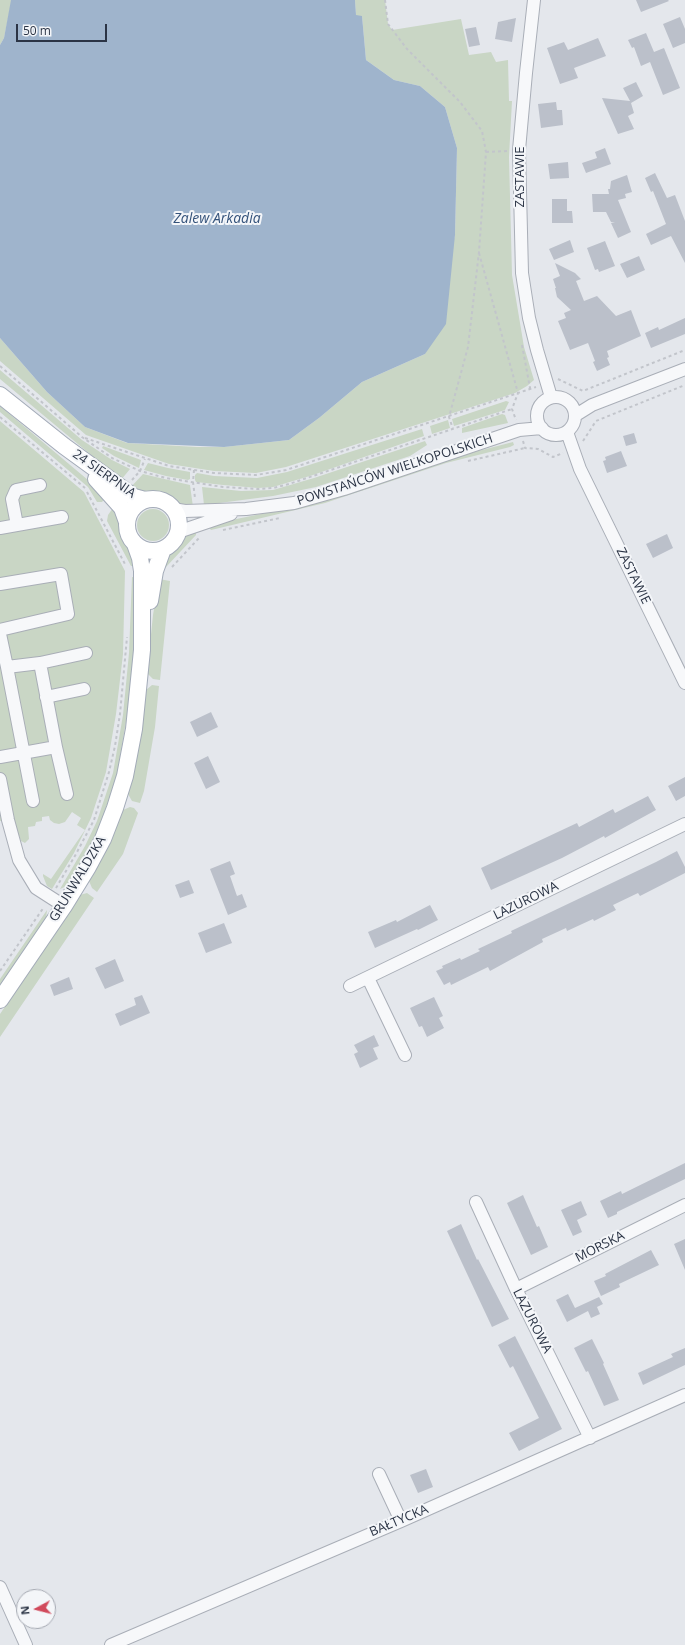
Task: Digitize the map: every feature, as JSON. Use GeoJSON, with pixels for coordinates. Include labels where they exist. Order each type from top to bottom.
{"type":"FeatureCollection","features":[{"type":"Feature","properties":{"kind":"main road","name":"24 SIERPNIA"},"geometry":{"type":"LineString","coordinates":[[0,395],[64,446],[134,497],[145,500]]}},
{"type":"Feature","properties":{"kind":"main road","name":"24 SIERPNIA"},"geometry":{"type":"LineString","coordinates":[[64,446],[115,498],[122,508],[127,522]]}},
{"type":"Feature","properties":{"kind":"main road"},"geometry":{"type":"LineString","coordinates":[[156,499],[164,501],[173,510],[178,520],[178,532],[172,543],[164,548],[150,551],[135,544],[130,538],[127,530],[127,522],[129,514],[134,507],[145,500],[156,499]]}},
{"type":"Feature","properties":{"kind":"main road","name":"GRUNWALDZKA"},"geometry":{"type":"LineString","coordinates":[[135,544],[140,558],[142,571],[142,650]]}},
{"type":"Feature","properties":{"kind":"main road","name":"GRUNWALDZKA"},"geometry":{"type":"LineString","coordinates":[[0,1000],[64,906],[88,867],[103,839],[117,803],[125,776],[134,729],[142,650],[155,572],[164,548]]}},
{"type":"Feature","properties":{"kind":"street","name":"ZASTAWIE"},"geometry":{"type":"LineString","coordinates":[[534,0],[519,150],[522,273],[529,318],[548,399]]}},
{"type":"Feature","properties":{"kind":"street","name":"ZASTAWIE"},"geometry":{"type":"LineString","coordinates":[[537,353],[542,385],[548,399]]}},
{"type":"Feature","properties":{"kind":"street"},"geometry":{"type":"LineString","coordinates":[[576,415],[592,405],[685,369]]}},
{"type":"Feature","properties":{"kind":"street"},"geometry":{"type":"LineString","coordinates":[[571,403],[576,415],[574,424],[562,434],[546,432],[538,422],[537,414],[538,409],[548,399],[564,398],[571,403],[592,405]]}},
{"type":"Feature","properties":{"kind":"street","name":"POWSTAŃCÓW WIELKOPOLSKICH"},"geometry":{"type":"LineString","coordinates":[[519,430],[537,414]]}},
{"type":"Feature","properties":{"kind":"street","name":"POWSTAŃCÓW WIELKOPOLSKICH"},"geometry":{"type":"LineString","coordinates":[[173,510],[246,509],[294,503],[317,497],[519,430],[542,428]]}},
{"type":"Feature","properties":{"kind":"street","name":"ZASTAWIE"},"geometry":{"type":"LineString","coordinates":[[562,434],[573,449],[580,469]]}},
{"type":"Feature","properties":{"kind":"street","name":"ZASTAWIE"},"geometry":{"type":"LineString","coordinates":[[562,434],[685,682]]}},
{"type":"Feature","properties":{"kind":"street"},"geometry":{"type":"LineString","coordinates":[[17,525],[12,499],[16,490],[40,485]]}},
{"type":"Feature","properties":{"kind":"street","name":"POWSTAŃCÓW WIELKOPOLSKICH"},"geometry":{"type":"LineString","coordinates":[[178,532],[190,526],[246,509]]}},
{"type":"Feature","properties":{"kind":"street"},"geometry":{"type":"LineString","coordinates":[[0,528],[62,516]]}},
{"type":"Feature","properties":{"kind":"street"},"geometry":{"type":"LineString","coordinates":[[0,584],[61,574],[68,614],[0,630]]}},
{"type":"Feature","properties":{"kind":"street"},"geometry":{"type":"LineString","coordinates":[[0,634],[33,801]]}},
{"type":"Feature","properties":{"kind":"street"},"geometry":{"type":"LineString","coordinates":[[7,667],[40,663],[86,653]]}},
{"type":"Feature","properties":{"kind":"street"},"geometry":{"type":"LineString","coordinates":[[40,663],[66,794]]}},
{"type":"Feature","properties":{"kind":"street"},"geometry":{"type":"LineString","coordinates":[[46,697],[84,689]]}},
{"type":"Feature","properties":{"kind":"street"},"geometry":{"type":"LineString","coordinates":[[0,758],[24,752],[56,747]]}},
{"type":"Feature","properties":{"kind":"street"},"geometry":{"type":"LineString","coordinates":[[0,779],[8,820],[19,860],[36,888],[64,906]]}},
{"type":"Feature","properties":{"kind":"street","name":"LAZUROWA"},"geometry":{"type":"LineString","coordinates":[[350,986],[685,824]]}},
{"type":"Feature","properties":{"kind":"street"},"geometry":{"type":"LineString","coordinates":[[368,978],[405,1055]]}},
{"type":"Feature","properties":{"kind":"street","name":"LAZUROWA"},"geometry":{"type":"LineString","coordinates":[[476,1202],[516,1289],[590,1438]]}},
{"type":"Feature","properties":{"kind":"street","name":"MORSKA"},"geometry":{"type":"LineString","coordinates":[[516,1289],[685,1205]]}},
{"type":"Feature","properties":{"kind":"street","name":"BAŁTYCKA"},"geometry":{"type":"LineString","coordinates":[[111,1645],[401,1521],[685,1395]]}},
{"type":"Feature","properties":{"kind":"street"},"geometry":{"type":"LineString","coordinates":[[379,1474],[401,1521]]}},
{"type":"Feature","properties":{"kind":"street"},"geometry":{"type":"LineString","coordinates":[[0,1587],[26,1645]]}},
{"type":"Feature","properties":{"kind":"path"},"geometry":{"type":"LineString","coordinates":[[385,0],[388,24],[406,49],[460,102],[482,131],[486,152],[479,252],[468,347],[450,417],[453,429]]}},
{"type":"Feature","properties":{"kind":"path"},"geometry":{"type":"LineString","coordinates":[[486,152],[519,150]]}},
{"type":"Feature","properties":{"kind":"path"},"geometry":{"type":"LineString","coordinates":[[479,252],[518,393]]}},
{"type":"Feature","properties":{"kind":"path"},"geometry":{"type":"LineString","coordinates":[[556,378],[584,391],[685,350]]}},
{"type":"Feature","properties":{"kind":"path"},"geometry":{"type":"LineString","coordinates":[[0,366],[82,436],[112,458],[140,471],[166,478],[223,488],[273,488],[295,482],[512,409]]}},
{"type":"Feature","properties":{"kind":"path"},"geometry":{"type":"LineString","coordinates":[[82,436],[169,466],[214,473],[256,475],[286,470],[450,417],[542,385]]}},
{"type":"Feature","properties":{"kind":"path"},"geometry":{"type":"LineString","coordinates":[[573,449],[580,446],[596,421],[685,385]]}},
{"type":"Feature","properties":{"kind":"green space"},"geometry":{"type":"Polygon","coordinates":[[[0,0],[11,0],[11,4],[4,38],[0,45],[0,0]]]}},
{"type":"Feature","properties":{"kind":"green space"},"geometry":{"type":"Polygon","coordinates":[[[355,0],[385,0],[388,24],[392,30],[461,19],[469,55],[491,52],[496,62],[508,60],[509,101],[512,101],[509,157],[512,275],[524,347],[534,380],[515,393],[286,467],[256,473],[214,471],[169,464],[86,435],[0,361],[0,338],[47,392],[85,427],[127,443],[197,447],[224,447],[289,440],[319,418],[362,382],[425,354],[455,235],[457,148],[445,107],[420,86],[394,80],[366,60],[362,16],[356,16],[355,0]]]}},
{"type":"Feature","properties":{"kind":"green space"},"geometry":{"type":"Polygon","coordinates":[[[0,370],[82,440],[112,460],[130,469],[121,480],[0,379],[0,370]]]}},
{"type":"Feature","properties":{"kind":"green space"},"geometry":{"type":"Polygon","coordinates":[[[506,401],[509,402],[505,410],[454,426],[452,419],[506,401]]]}},
{"type":"Feature","properties":{"kind":"green space"},"geometry":{"type":"Polygon","coordinates":[[[0,406],[107,496],[102,502],[97,502],[88,487],[0,412],[0,406]]]}},
{"type":"Feature","properties":{"kind":"green space"},"geometry":{"type":"Polygon","coordinates":[[[502,414],[505,415],[508,423],[462,433],[462,428],[502,414]]]}},
{"type":"Feature","properties":{"kind":"green space"},"geometry":{"type":"Polygon","coordinates":[[[448,420],[450,428],[432,434],[430,426],[448,420]]]}},
{"type":"Feature","properties":{"kind":"green space"},"geometry":{"type":"Polygon","coordinates":[[[0,421],[84,492],[125,571],[123,654],[116,714],[106,772],[91,818],[74,853],[52,889],[47,886],[43,874],[51,879],[85,830],[77,825],[81,818],[72,812],[65,822],[59,824],[50,820],[49,816],[42,817],[42,821],[36,822],[35,826],[28,827],[29,839],[25,843],[21,841],[13,819],[0,821],[0,421]]]}},
{"type":"Feature","properties":{"kind":"green space"},"geometry":{"type":"Polygon","coordinates":[[[422,429],[424,436],[313,475],[273,487],[258,488],[223,485],[196,482],[195,480],[195,475],[197,473],[214,476],[257,478],[287,472],[422,429]]]}},
{"type":"Feature","properties":{"kind":"green space"},"geometry":{"type":"Polygon","coordinates":[[[425,441],[427,445],[410,456],[316,487],[273,496],[204,505],[202,487],[241,491],[273,490],[425,441]]]}},
{"type":"Feature","properties":{"kind":"green space"},"geometry":{"type":"Polygon","coordinates":[[[513,442],[514,445],[510,447],[446,463],[325,503],[211,530],[207,525],[305,505],[447,459],[513,442]]]}},
{"type":"Feature","properties":{"kind":"green space"},"geometry":{"type":"Polygon","coordinates":[[[103,446],[141,460],[139,468],[114,456],[102,448],[103,446]]]}},
{"type":"Feature","properties":{"kind":"green space"},"geometry":{"type":"Polygon","coordinates":[[[148,463],[190,472],[190,479],[188,480],[166,476],[144,470],[148,463]]]}},
{"type":"Feature","properties":{"kind":"green space"},"geometry":{"type":"Polygon","coordinates":[[[143,474],[190,485],[193,507],[179,505],[163,495],[147,494],[130,488],[143,474]]]}},
{"type":"Feature","properties":{"kind":"green space"},"geometry":{"type":"Polygon","coordinates":[[[115,505],[121,518],[123,537],[137,566],[131,566],[107,521],[108,515],[115,505]]]}},
{"type":"Feature","properties":{"kind":"green space"},"geometry":{"type":"Polygon","coordinates":[[[150,509],[156,509],[166,516],[169,525],[168,531],[162,538],[156,541],[150,541],[140,534],[137,528],[137,522],[144,512],[150,509]]]}},
{"type":"Feature","properties":{"kind":"green space"},"geometry":{"type":"Polygon","coordinates":[[[196,530],[196,535],[166,567],[160,567],[167,555],[177,548],[188,533],[196,530]]]}},
{"type":"Feature","properties":{"kind":"green space"},"geometry":{"type":"Polygon","coordinates":[[[132,577],[137,578],[135,639],[128,710],[117,774],[101,823],[90,848],[69,885],[60,889],[85,846],[97,821],[113,773],[123,715],[129,653],[132,577]]]}},
{"type":"Feature","properties":{"kind":"green space"},"geometry":{"type":"Polygon","coordinates":[[[159,579],[170,581],[160,680],[153,679],[147,673],[153,615],[159,579]]]}},
{"type":"Feature","properties":{"kind":"green space"},"geometry":{"type":"Polygon","coordinates":[[[152,685],[159,686],[155,727],[144,791],[140,803],[132,801],[128,794],[136,763],[146,690],[152,685]]]}},
{"type":"Feature","properties":{"kind":"green space"},"geometry":{"type":"Polygon","coordinates":[[[130,807],[134,808],[138,813],[123,854],[97,892],[92,888],[89,881],[110,843],[123,810],[130,807]]]}},
{"type":"Feature","properties":{"kind":"green space"},"geometry":{"type":"Polygon","coordinates":[[[87,893],[94,898],[0,1037],[0,1014],[80,895],[87,893]]]}},
{"type":"Feature","properties":{"kind":"green space"},"geometry":{"type":"Polygon","coordinates":[[[47,910],[46,919],[0,987],[0,979],[47,910]]]}},
{"type":"Feature","properties":{"kind":"water","name":"Zalew Arkadia"},"geometry":{"type":"Polygon","coordinates":[[[11,0],[355,0],[356,15],[362,16],[366,60],[394,80],[420,86],[445,107],[457,148],[455,235],[446,324],[425,354],[362,382],[319,418],[289,440],[224,447],[128,443],[85,427],[47,392],[0,338],[0,45],[4,38],[11,0]]]}},
{"type":"Feature","properties":{"kind":"building"},"geometry":{"type":"Polygon","coordinates":[[[636,0],[668,0],[669,1],[641,12],[636,0]]]}},
{"type":"Feature","properties":{"kind":"building"},"geometry":{"type":"Polygon","coordinates":[[[680,17],[685,29],[685,43],[673,48],[663,24],[680,17]]]}},
{"type":"Feature","properties":{"kind":"building"},"geometry":{"type":"Polygon","coordinates":[[[516,18],[512,42],[495,39],[498,22],[516,18]]]}},
{"type":"Feature","properties":{"kind":"building"},"geometry":{"type":"Polygon","coordinates":[[[476,27],[480,45],[469,47],[465,29],[476,27]]]}},
{"type":"Feature","properties":{"kind":"building"},"geometry":{"type":"Polygon","coordinates":[[[646,33],[654,52],[664,48],[680,88],[663,95],[650,62],[641,66],[634,47],[632,48],[628,40],[646,33]]]}},
{"type":"Feature","properties":{"kind":"building"},"geometry":{"type":"Polygon","coordinates":[[[598,38],[606,56],[574,68],[578,78],[560,84],[547,48],[564,42],[568,50],[598,38]]]}},
{"type":"Feature","properties":{"kind":"building"},"geometry":{"type":"Polygon","coordinates":[[[636,82],[643,96],[631,103],[634,113],[628,116],[634,129],[618,134],[602,98],[630,101],[623,88],[636,82]]]}},
{"type":"Feature","properties":{"kind":"building"},"geometry":{"type":"Polygon","coordinates":[[[556,102],[557,110],[562,110],[563,125],[541,128],[538,104],[556,102]]]}},
{"type":"Feature","properties":{"kind":"building"},"geometry":{"type":"Polygon","coordinates":[[[605,148],[611,164],[586,173],[582,163],[597,158],[595,152],[605,148]]]}},
{"type":"Feature","properties":{"kind":"building"},"geometry":{"type":"Polygon","coordinates":[[[568,162],[569,178],[550,179],[548,164],[568,162]]]}},
{"type":"Feature","properties":{"kind":"building"},"geometry":{"type":"Polygon","coordinates":[[[655,173],[667,198],[675,195],[685,221],[685,263],[671,236],[651,245],[646,234],[666,224],[653,191],[651,192],[645,178],[655,173]]]}},
{"type":"Feature","properties":{"kind":"building"},"geometry":{"type":"Polygon","coordinates":[[[627,175],[632,192],[625,194],[626,198],[618,200],[631,232],[618,238],[611,223],[615,222],[611,222],[606,212],[593,212],[592,194],[609,194],[608,189],[610,189],[611,181],[627,175]]]}},
{"type":"Feature","properties":{"kind":"building"},"geometry":{"type":"Polygon","coordinates":[[[552,199],[567,199],[567,211],[572,211],[573,223],[552,223],[552,199]]]}},
{"type":"Feature","properties":{"kind":"building"},"geometry":{"type":"Polygon","coordinates":[[[570,240],[574,252],[554,260],[549,249],[570,240]]]}},
{"type":"Feature","properties":{"kind":"building"},"geometry":{"type":"Polygon","coordinates":[[[605,241],[615,266],[599,272],[598,269],[595,270],[587,248],[605,241]]]}},
{"type":"Feature","properties":{"kind":"building"},"geometry":{"type":"Polygon","coordinates":[[[639,256],[645,270],[627,278],[620,264],[639,256]]]}},
{"type":"Feature","properties":{"kind":"building"},"geometry":{"type":"Polygon","coordinates":[[[555,263],[575,273],[581,279],[576,281],[584,301],[597,296],[616,316],[631,310],[641,336],[607,351],[609,357],[607,358],[610,365],[597,371],[588,343],[570,350],[558,321],[566,318],[564,313],[571,310],[557,297],[553,279],[560,276],[555,263]]]}},
{"type":"Feature","properties":{"kind":"building"},"geometry":{"type":"Polygon","coordinates":[[[685,318],[685,334],[651,348],[645,333],[658,327],[659,330],[685,318]]]}},
{"type":"Feature","properties":{"kind":"building"},"geometry":{"type":"Polygon","coordinates":[[[634,433],[637,443],[626,446],[623,436],[634,433]]]}},
{"type":"Feature","properties":{"kind":"building"},"geometry":{"type":"Polygon","coordinates":[[[621,451],[627,466],[607,473],[603,461],[606,460],[605,457],[621,451]]]}},
{"type":"Feature","properties":{"kind":"building"},"geometry":{"type":"Polygon","coordinates":[[[667,534],[673,548],[653,558],[646,544],[667,534]]]}},
{"type":"Feature","properties":{"kind":"building"},"geometry":{"type":"Polygon","coordinates":[[[211,712],[218,727],[197,737],[190,722],[211,712]]]}},
{"type":"Feature","properties":{"kind":"building"},"geometry":{"type":"Polygon","coordinates":[[[208,756],[220,782],[206,789],[194,763],[208,756]]]}},
{"type":"Feature","properties":{"kind":"building"},"geometry":{"type":"Polygon","coordinates":[[[685,777],[685,796],[676,801],[668,786],[685,777]]]}},
{"type":"Feature","properties":{"kind":"building"},"geometry":{"type":"Polygon","coordinates":[[[648,796],[656,810],[605,838],[604,836],[562,858],[491,890],[481,868],[577,823],[579,827],[613,809],[615,813],[648,796]]]}},
{"type":"Feature","properties":{"kind":"building"},"geometry":{"type":"Polygon","coordinates":[[[677,851],[685,867],[685,873],[640,896],[638,893],[613,905],[616,910],[594,921],[593,919],[567,931],[566,928],[542,939],[543,942],[490,971],[488,967],[451,985],[450,982],[444,985],[436,971],[443,968],[442,966],[460,958],[461,960],[480,951],[478,949],[512,933],[511,931],[677,851]]]}},
{"type":"Feature","properties":{"kind":"building"},"geometry":{"type":"Polygon","coordinates":[[[230,861],[235,874],[230,876],[237,896],[242,894],[247,907],[228,915],[210,869],[230,861]]]}},
{"type":"Feature","properties":{"kind":"building"},"geometry":{"type":"Polygon","coordinates":[[[189,880],[194,893],[180,898],[175,885],[189,880]]]}},
{"type":"Feature","properties":{"kind":"building"},"geometry":{"type":"Polygon","coordinates":[[[430,905],[438,920],[375,948],[368,932],[396,920],[397,922],[430,905]]]}},
{"type":"Feature","properties":{"kind":"building"},"geometry":{"type":"Polygon","coordinates":[[[224,923],[232,943],[206,953],[198,933],[224,923]]]}},
{"type":"Feature","properties":{"kind":"building"},"geometry":{"type":"Polygon","coordinates":[[[115,959],[124,981],[105,989],[95,968],[115,959]]]}},
{"type":"Feature","properties":{"kind":"building"},"geometry":{"type":"Polygon","coordinates":[[[69,977],[73,989],[54,996],[50,985],[69,977]]]}},
{"type":"Feature","properties":{"kind":"building"},"geometry":{"type":"Polygon","coordinates":[[[142,995],[150,1013],[120,1026],[115,1014],[136,1005],[134,998],[142,995]]]}},
{"type":"Feature","properties":{"kind":"building"},"geometry":{"type":"Polygon","coordinates":[[[434,997],[443,1016],[439,1018],[444,1028],[427,1037],[422,1026],[419,1027],[410,1008],[434,997]]]}},
{"type":"Feature","properties":{"kind":"building"},"geometry":{"type":"Polygon","coordinates":[[[374,1035],[379,1046],[373,1048],[378,1059],[360,1068],[354,1054],[358,1052],[354,1045],[374,1035]]]}},
{"type":"Feature","properties":{"kind":"building"},"geometry":{"type":"Polygon","coordinates":[[[685,1163],[685,1179],[617,1212],[617,1214],[608,1218],[600,1201],[621,1191],[622,1194],[685,1163]]]}},
{"type":"Feature","properties":{"kind":"building"},"geometry":{"type":"Polygon","coordinates":[[[523,1195],[537,1227],[539,1226],[548,1247],[531,1255],[507,1203],[523,1195]]]}},
{"type":"Feature","properties":{"kind":"building"},"geometry":{"type":"Polygon","coordinates":[[[581,1201],[587,1215],[577,1220],[582,1232],[573,1236],[561,1210],[581,1201]]]}},
{"type":"Feature","properties":{"kind":"building"},"geometry":{"type":"Polygon","coordinates":[[[461,1224],[477,1260],[478,1259],[509,1319],[492,1327],[447,1231],[461,1224]]]}},
{"type":"Feature","properties":{"kind":"building"},"geometry":{"type":"Polygon","coordinates":[[[685,1239],[685,1270],[674,1244],[685,1239]]]}},
{"type":"Feature","properties":{"kind":"building"},"geometry":{"type":"Polygon","coordinates":[[[651,1250],[659,1265],[619,1284],[620,1287],[601,1296],[594,1281],[606,1276],[605,1274],[651,1250]]]}},
{"type":"Feature","properties":{"kind":"building"},"geometry":{"type":"Polygon","coordinates":[[[568,1294],[575,1308],[599,1297],[603,1304],[597,1307],[600,1314],[591,1318],[588,1311],[567,1322],[556,1300],[568,1294]]]}},
{"type":"Feature","properties":{"kind":"building"},"geometry":{"type":"Polygon","coordinates":[[[515,1336],[562,1429],[519,1451],[509,1433],[539,1418],[513,1366],[510,1368],[498,1345],[515,1336]]]}},
{"type":"Feature","properties":{"kind":"building"},"geometry":{"type":"Polygon","coordinates":[[[592,1339],[604,1363],[603,1364],[619,1400],[604,1406],[588,1371],[586,1372],[574,1348],[592,1339]]]}},
{"type":"Feature","properties":{"kind":"building"},"geometry":{"type":"Polygon","coordinates":[[[685,1348],[685,1365],[643,1385],[638,1373],[673,1357],[671,1354],[685,1348]]]}},
{"type":"Feature","properties":{"kind":"building"},"geometry":{"type":"Polygon","coordinates":[[[426,1469],[433,1487],[418,1493],[410,1475],[426,1469]]]}}]}
